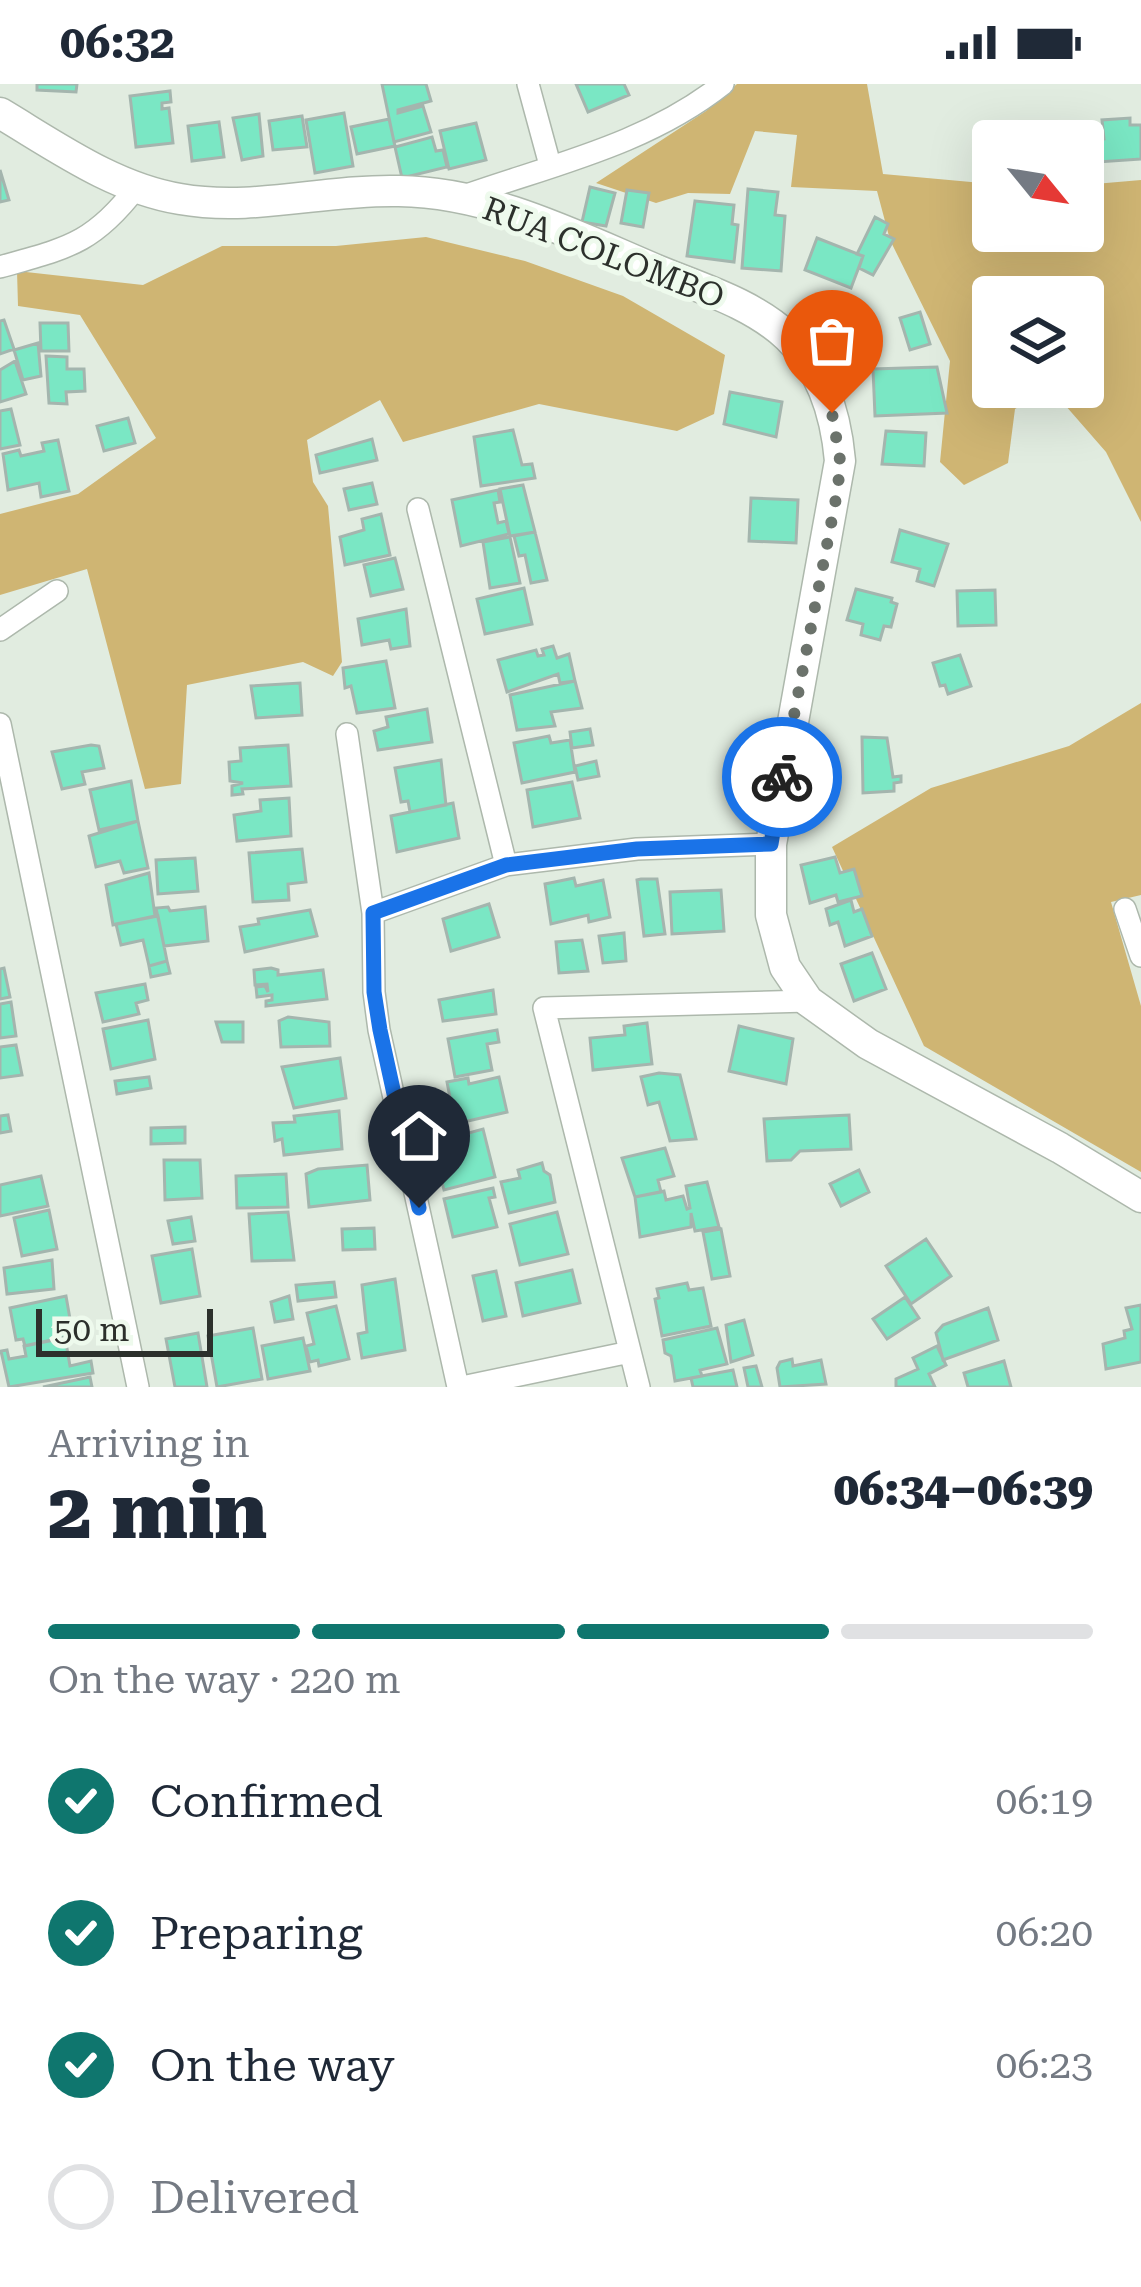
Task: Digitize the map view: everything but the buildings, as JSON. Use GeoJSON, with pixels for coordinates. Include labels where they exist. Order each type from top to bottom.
{"type":"FeatureCollection","features":[{"type":"Feature","properties":{"kind":"street"},"geometry":{"type":"LineString","coordinates":[[528,84],[550,165]]}},
{"type":"Feature","properties":{"kind":"street"},"geometry":{"type":"LineString","coordinates":[[458,198],[608,149],[653,129],[723,84]]}},
{"type":"Feature","properties":{"kind":"street","name":"RUA COLOMBO"},"geometry":{"type":"LineString","coordinates":[[0,113],[136,188],[215,204],[398,191],[458,198],[538,221],[739,304],[791,339],[823,385],[838,436],[838,488],[771,844],[768,884],[785,967],[808,1001],[868,1045],[1060,1148],[1141,1198]]}},
{"type":"Feature","properties":{"kind":"street"},"geometry":{"type":"LineString","coordinates":[[0,267],[92,236],[136,188]]}},
{"type":"Feature","properties":{"kind":"street"},"geometry":{"type":"LineString","coordinates":[[418,509],[506,865]]}},
{"type":"Feature","properties":{"kind":"street"},"geometry":{"type":"LineString","coordinates":[[0,629],[57,591]]}},
{"type":"Feature","properties":{"kind":"street"},"geometry":{"type":"LineString","coordinates":[[0,724],[138,1387]]}},
{"type":"Feature","properties":{"kind":"street"},"geometry":{"type":"LineString","coordinates":[[347,734],[373,913],[374,992],[380,1030],[460,1387],[630,1352]]}},
{"type":"Feature","properties":{"kind":"street"},"geometry":{"type":"LineString","coordinates":[[373,913],[506,865],[637,849],[771,844]]}},
{"type":"Feature","properties":{"kind":"street"},"geometry":{"type":"LineString","coordinates":[[1125,909],[1141,956]]}},
{"type":"Feature","properties":{"kind":"street"},"geometry":{"type":"LineString","coordinates":[[639,1387],[544,1008],[808,1001]]}},
{"type":"Feature","properties":{"kind":"shaded area"},"geometry":{"type":"Polygon","coordinates":[[[737,84],[867,84],[883,174],[972,182],[972,252],[1104,252],[1104,183],[1141,180],[1141,522],[1106,452],[1068,408],[1104,408],[1104,276],[972,276],[972,408],[1017,408],[1008,463],[964,485],[940,462],[950,361],[890,240],[877,191],[791,187],[797,135],[755,131],[730,194],[688,193],[656,203],[596,183],[706,111],[737,84]]]}},
{"type":"Feature","properties":{"kind":"shaded area"},"geometry":{"type":"Polygon","coordinates":[[[426,237],[525,261],[623,296],[725,355],[714,414],[677,431],[539,404],[403,442],[380,400],[307,440],[313,482],[328,506],[342,662],[333,676],[303,662],[187,685],[181,784],[145,789],[87,569],[0,595],[0,514],[78,494],[156,438],[80,315],[18,306],[17,271],[143,285],[222,246],[336,246],[426,237]]]}},
{"type":"Feature","properties":{"kind":"shaded area"},"geometry":{"type":"Polygon","coordinates":[[[1141,703],[1141,895],[1111,902],[1141,1006],[1141,1172],[924,1046],[832,847],[931,788],[1069,746],[1141,703]]]}},
{"type":"Feature","properties":{"kind":"way so far"},"geometry":{"type":"LineString","coordinates":[[782,777],[838,488],[840,460],[832,413]]}},
{"type":"Feature","properties":{"kind":"route"},"geometry":{"type":"LineString","coordinates":[[419,1208],[374,992],[373,913],[506,865],[637,849],[771,844],[782,777]]}}]}
